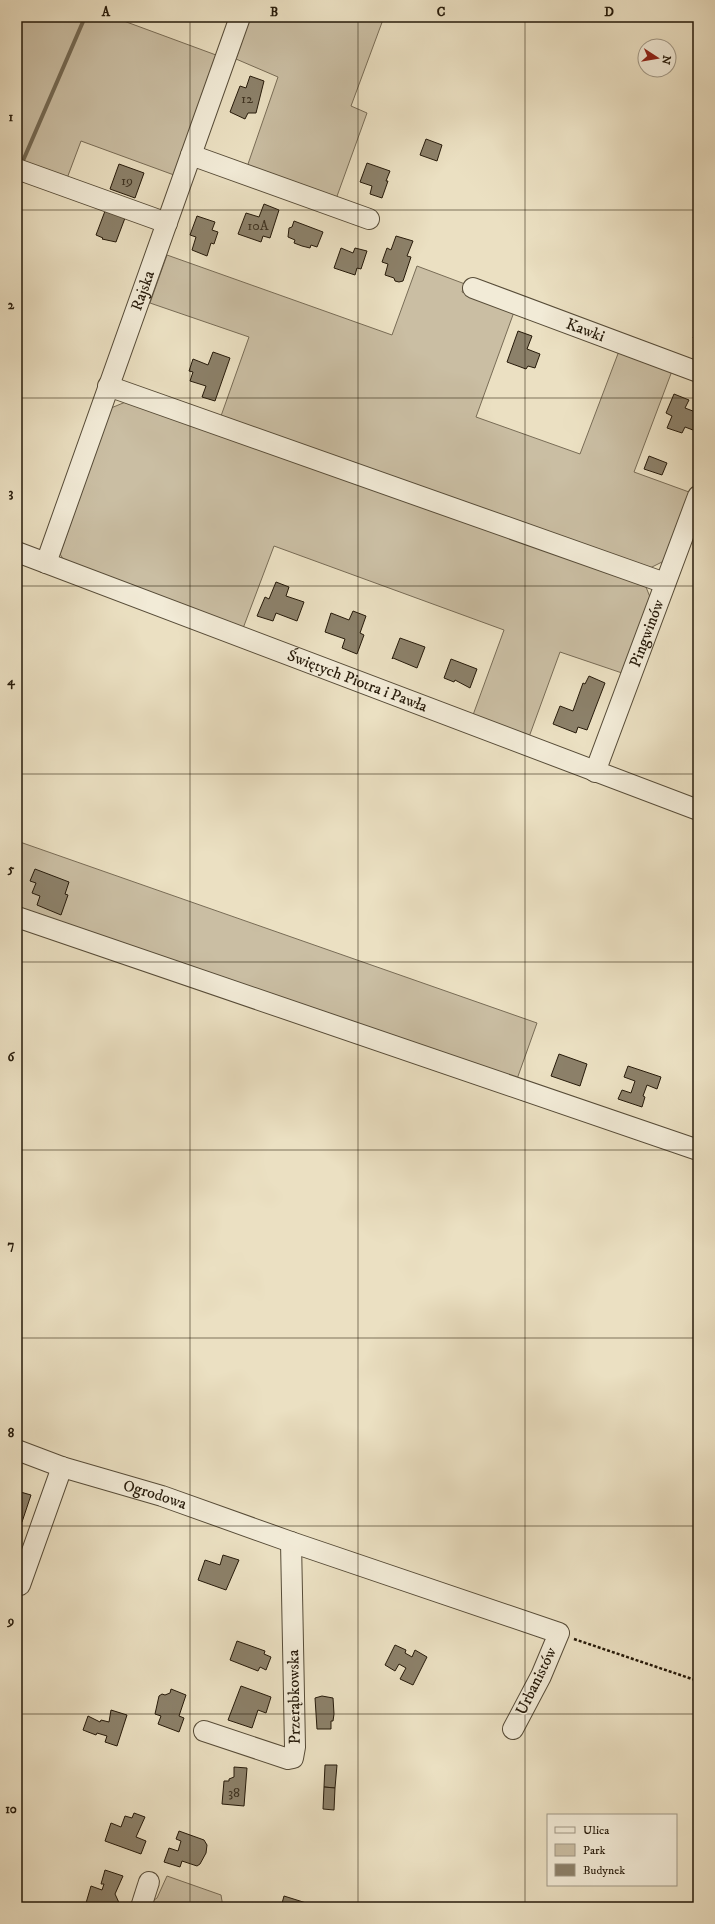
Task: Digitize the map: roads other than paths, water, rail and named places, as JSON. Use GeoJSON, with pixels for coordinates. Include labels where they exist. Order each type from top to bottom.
{"type":"FeatureCollection","features":[{"type":"Feature","properties":{"kind":"street","name":"Rajska"},"geometry":{"type":"LineString","coordinates":[[46,563],[240,17]]}},
{"type":"Feature","properties":{"kind":"street"},"geometry":{"type":"LineString","coordinates":[[191,155],[369,219]]}},
{"type":"Feature","properties":{"kind":"street"},"geometry":{"type":"LineString","coordinates":[[17,169],[167,223]]}},
{"type":"Feature","properties":{"kind":"street","name":"Kawki"},"geometry":{"type":"LineString","coordinates":[[473,288],[698,372]]}},
{"type":"Feature","properties":{"kind":"street"},"geometry":{"type":"LineString","coordinates":[[108,386],[665,583]]}},
{"type":"Feature","properties":{"kind":"street","name":"Pingwinów"},"geometry":{"type":"LineString","coordinates":[[595,772],[698,496]]}},
{"type":"Feature","properties":{"kind":"street","name":"Świętych Piotra i Pawła"},"geometry":{"type":"LineString","coordinates":[[17,552],[698,810]]}},
{"type":"Feature","properties":{"kind":"street"},"geometry":{"type":"LineString","coordinates":[[17,917],[698,1150]]}},
{"type":"Feature","properties":{"kind":"street","name":"Ogrodowa"},"geometry":{"type":"LineString","coordinates":[[17,1450],[62,1467],[162,1496],[291,1542],[559,1633]]}},
{"type":"Feature","properties":{"kind":"street"},"geometry":{"type":"LineString","coordinates":[[20,1585],[62,1467]]}},
{"type":"Feature","properties":{"kind":"street","name":"Przerąbkowska"},"geometry":{"type":"LineString","coordinates":[[204,1731],[288,1759],[294,1758],[291,1542]]}},
{"type":"Feature","properties":{"kind":"street","name":"Urbanistów"},"geometry":{"type":"LineString","coordinates":[[513,1729],[541,1676],[559,1633]]}},
{"type":"Feature","properties":{"kind":"street"},"geometry":{"type":"LineString","coordinates":[[141,1907],[149,1882]]}},
{"type":"Feature","properties":{"kind":"waterway"},"geometry":{"type":"LineString","coordinates":[[22,163],[85,17]]}}]}
